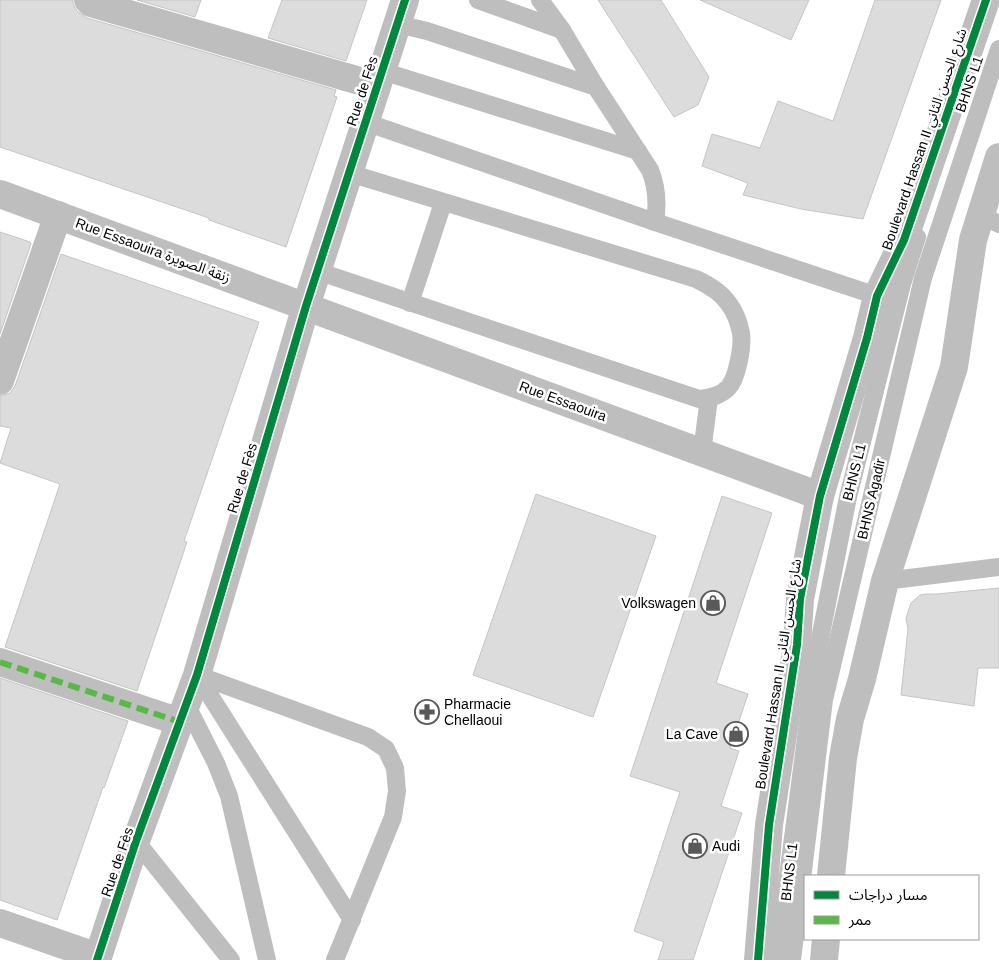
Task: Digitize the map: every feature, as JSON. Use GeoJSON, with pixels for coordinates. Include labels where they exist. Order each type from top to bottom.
{"type":"FeatureCollection","features":[{"type":"Feature","properties":{"kind":"street"},"geometry":{"type":"LineString","coordinates":[[88,0],[91,3],[379,79]]}},
{"type":"Feature","properties":{"kind":"street","name":"Boulevard Hassan II شارع الحسن الثاني"},"geometry":{"type":"LineString","coordinates":[[758,960],[769,825],[796,645],[800,599],[820,496],[867,338],[877,296],[904,240],[986,0]]}},
{"type":"Feature","properties":{"kind":"street","name":"Rue de Fès"},"geometry":{"type":"LineString","coordinates":[[99,959],[136,841],[197,675],[317,270],[401,12]]}},
{"type":"Feature","properties":{"kind":"street"},"geometry":{"type":"LineString","coordinates":[[831,875],[843,758],[850,719],[862,679],[885,581],[954,367],[973,240],[990,220],[999,157]]}},
{"type":"Feature","properties":{"kind":"street","name":"Rue Essaouira زنقة الصويرة"},"geometry":{"type":"LineString","coordinates":[[0,194],[306,306]]}},
{"type":"Feature","properties":{"kind":"street"},"geometry":{"type":"LineString","coordinates":[[0,380],[58,215]]}},
{"type":"Feature","properties":{"kind":"street","name":"Rue Essaouira"},"geometry":{"type":"LineString","coordinates":[[306,306],[820,496]]}},
{"type":"Feature","properties":{"kind":"street"},"geometry":{"type":"LineString","coordinates":[[0,662],[183,713]]}},
{"type":"Feature","properties":{"kind":"street"},"geometry":{"type":"LineString","coordinates":[[0,923],[99,959]]}},
{"type":"Feature","properties":{"kind":"street"},"geometry":{"type":"LineString","coordinates":[[824,960],[826,940]]}},
{"type":"Feature","properties":{"kind":"lane"},"geometry":{"type":"LineString","coordinates":[[478,0],[562,30]]}},
{"type":"Feature","properties":{"kind":"lane"},"geometry":{"type":"LineString","coordinates":[[540,0],[562,30],[596,87],[650,170],[654,182],[657,209],[655,222]]}},
{"type":"Feature","properties":{"kind":"lane","name":"BHNS L1"},"geometry":{"type":"LineString","coordinates":[[777,960],[817,654],[848,497],[902,284],[998,0]]}},
{"type":"Feature","properties":{"kind":"lane"},"geometry":{"type":"LineString","coordinates":[[401,12],[427,31],[596,87]]}},
{"type":"Feature","properties":{"kind":"lane","name":"BHNS Agadir"},"geometry":{"type":"LineString","coordinates":[[792,960],[824,700],[923,278],[999,49]]}},
{"type":"Feature","properties":{"kind":"lane"},"geometry":{"type":"LineString","coordinates":[[379,79],[638,151]]}},
{"type":"Feature","properties":{"kind":"lane"},"geometry":{"type":"LineString","coordinates":[[365,122],[877,296]]}},
{"type":"Feature","properties":{"kind":"lane"},"geometry":{"type":"LineString","coordinates":[[317,270],[410,303],[699,399],[709,398],[727,389],[733,381],[736,372],[741,334],[737,319],[730,305],[720,294],[696,278],[443,203],[349,172]]}},
{"type":"Feature","properties":{"kind":"lane"},"geometry":{"type":"LineString","coordinates":[[410,303],[443,203]]}},
{"type":"Feature","properties":{"kind":"lane"},"geometry":{"type":"LineString","coordinates":[[702,452],[709,398]]}},
{"type":"Feature","properties":{"kind":"lane"},"geometry":{"type":"LineString","coordinates":[[885,581],[999,567]]}},
{"type":"Feature","properties":{"kind":"lane"},"geometry":{"type":"LineString","coordinates":[[197,675],[352,920]]}},
{"type":"Feature","properties":{"kind":"lane"},"geometry":{"type":"LineString","coordinates":[[197,675],[368,737],[386,749],[395,768],[397,791],[393,818],[335,960]]}},
{"type":"Feature","properties":{"kind":"lane"},"geometry":{"type":"LineString","coordinates":[[183,713],[216,763],[229,796],[267,960]]}},
{"type":"Feature","properties":{"kind":"lane"},"geometry":{"type":"LineString","coordinates":[[136,841],[231,960]]}},
{"type":"Feature","properties":{"kind":"building"},"geometry":{"type":"Polygon","coordinates":[[[0,0],[73,0],[77,11],[87,18],[336,90],[334,96],[337,97],[286,247],[209,220],[209,218],[0,147],[0,0]]]}},
{"type":"Feature","properties":{"kind":"building"},"geometry":{"type":"Polygon","coordinates":[[[137,0],[201,0],[195,17],[137,0]]]}},
{"type":"Feature","properties":{"kind":"building"},"geometry":{"type":"Polygon","coordinates":[[[282,0],[367,0],[346,61],[268,38],[282,0]]]}},
{"type":"Feature","properties":{"kind":"building"},"geometry":{"type":"Polygon","coordinates":[[[598,0],[661,0],[709,77],[698,105],[674,117],[598,0]]]}},
{"type":"Feature","properties":{"kind":"building"},"geometry":{"type":"Polygon","coordinates":[[[700,0],[809,0],[791,40],[700,0]]]}},
{"type":"Feature","properties":{"kind":"building"},"geometry":{"type":"Polygon","coordinates":[[[875,0],[941,0],[863,219],[801,209],[743,195],[748,183],[702,166],[712,134],[760,148],[778,101],[833,121],[875,0]]]}},
{"type":"Feature","properties":{"kind":"building"},"geometry":{"type":"Polygon","coordinates":[[[0,232],[30,242],[31,244],[0,334],[0,232]]]}},
{"type":"Feature","properties":{"kind":"building"},"geometry":{"type":"Polygon","coordinates":[[[61,254],[259,322],[184,541],[187,542],[137,691],[5,647],[60,484],[0,463],[11,428],[0,426],[0,396],[10,393],[15,386],[61,254]]]}},
{"type":"Feature","properties":{"kind":"building"},"geometry":{"type":"Polygon","coordinates":[[[536,494],[656,536],[593,717],[473,675],[536,494]]]}},
{"type":"Feature","properties":{"kind":"building"},"geometry":{"type":"Polygon","coordinates":[[[722,496],[772,513],[716,683],[748,694],[730,748],[739,751],[721,806],[742,813],[693,960],[658,960],[664,942],[634,931],[680,792],[630,776],[722,496]]]}},
{"type":"Feature","properties":{"kind":"building"},"geometry":{"type":"Polygon","coordinates":[[[999,588],[999,668],[978,668],[974,706],[901,695],[908,629],[906,618],[911,603],[920,595],[999,588]]]}},
{"type":"Feature","properties":{"kind":"building"},"geometry":{"type":"Polygon","coordinates":[[[0,678],[128,721],[57,920],[0,900],[0,678]]]}},
{"type":"Feature","properties":{"kind":"marked path"},"geometry":{"type":"LineString","coordinates":[[0,662],[180,722]]}},
{"type":"Feature","properties":{"kind":"cycle path"},"geometry":{"type":"LineString","coordinates":[[97,960],[136,841],[197,675],[306,306],[405,0]]}},
{"type":"Feature","properties":{"kind":"cycle path"},"geometry":{"type":"LineString","coordinates":[[758,960],[769,825],[797,645],[800,599],[820,496],[867,338],[877,296],[904,240],[986,0]]}},
{"type":"Feature","properties":{"kind":"place","name":"Volkswagen"},"geometry":{"type":"Point","coordinates":[713,603]}},
{"type":"Feature","properties":{"kind":"place","name":"Pharmacie Chellaoui"},"geometry":{"type":"Point","coordinates":[427,712]}},
{"type":"Feature","properties":{"kind":"place","name":"La Cave"},"geometry":{"type":"Point","coordinates":[736,734]}},
{"type":"Feature","properties":{"kind":"place","name":"Audi"},"geometry":{"type":"Point","coordinates":[695,846]}}]}
